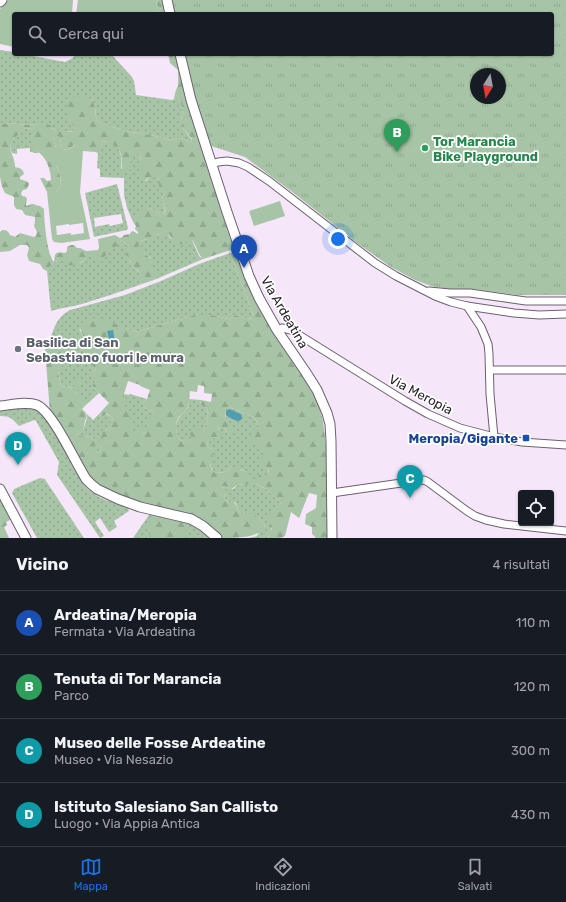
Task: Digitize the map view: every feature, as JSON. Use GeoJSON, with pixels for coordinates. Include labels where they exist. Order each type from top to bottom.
{"type":"FeatureCollection","features":[{"type":"Feature","properties":{"kind":"main road"},"geometry":{"type":"LineString","coordinates":[[167,0],[170,12]]}},
{"type":"Feature","properties":{"kind":"main road","name":"Via Ardeatina"},"geometry":{"type":"LineString","coordinates":[[180,56],[191,100],[250,276],[277,330],[317,390],[328,413],[331,441],[332,538]]}},
{"type":"Feature","properties":{"kind":"main road"},"geometry":{"type":"LineString","coordinates":[[0,406],[29,403],[43,409],[56,426],[86,479],[92,486],[131,504],[191,519],[206,527],[217,538]]}},
{"type":"Feature","properties":{"kind":"main road"},"geometry":{"type":"LineString","coordinates":[[0,489],[26,538]]}},
{"type":"Feature","properties":{"kind":"street"},"geometry":{"type":"LineString","coordinates":[[212,164],[227,161],[238,162],[248,167],[269,181],[375,263],[429,294],[444,300],[467,306],[506,312],[544,315],[566,314]]}},
{"type":"Feature","properties":{"kind":"street"},"geometry":{"type":"LineString","coordinates":[[423,290],[450,294],[470,293],[526,301],[566,301]]}},
{"type":"Feature","properties":{"kind":"street"},"geometry":{"type":"LineString","coordinates":[[470,293],[467,306],[477,320],[486,338],[489,350],[490,394],[494,436]]}},
{"type":"Feature","properties":{"kind":"street","name":"Via Meropia"},"geometry":{"type":"LineString","coordinates":[[277,330],[285,328],[291,330],[405,401],[428,414],[460,428],[522,442],[566,445]]}},
{"type":"Feature","properties":{"kind":"street"},"geometry":{"type":"LineString","coordinates":[[490,370],[566,370]]}},
{"type":"Feature","properties":{"kind":"street"},"geometry":{"type":"LineString","coordinates":[[332,493],[424,480],[432,484],[467,511],[480,518],[504,524],[566,531]]}},
{"type":"Feature","properties":{"kind":"green space"},"geometry":{"type":"Polygon","coordinates":[[[8,0],[73,0],[72,12],[12,12],[12,47],[0,44],[0,9],[8,0]]]}},
{"type":"Feature","properties":{"kind":"green space"},"geometry":{"type":"Polygon","coordinates":[[[78,0],[156,0],[159,12],[76,12],[78,0]]]}},
{"type":"Feature","properties":{"kind":"green space"},"geometry":{"type":"Polygon","coordinates":[[[156,0],[164,0],[167,12],[159,12],[156,0]]]}},
{"type":"Feature","properties":{"kind":"green space"},"geometry":{"type":"Polygon","coordinates":[[[172,0],[566,0],[566,295],[517,295],[473,289],[449,289],[431,286],[415,280],[391,267],[357,243],[245,157],[211,146],[198,109],[185,56],[554,56],[554,12],[175,12],[172,0]]]}},
{"type":"Feature","properties":{"kind":"green space"},"geometry":{"type":"Polygon","coordinates":[[[0,50],[12,52],[12,56],[33,56],[65,62],[74,56],[113,56],[132,77],[136,95],[172,100],[174,99],[175,93],[183,109],[181,120],[182,127],[192,140],[191,142],[181,138],[170,140],[125,131],[103,124],[96,118],[95,107],[92,99],[69,118],[75,130],[74,131],[61,131],[39,124],[0,123],[0,50]]]}},
{"type":"Feature","properties":{"kind":"green space"},"geometry":{"type":"Polygon","coordinates":[[[168,56],[178,56],[218,201],[234,249],[203,259],[192,240],[189,240],[183,244],[177,244],[169,234],[156,234],[153,239],[142,240],[139,244],[139,249],[152,260],[151,268],[156,275],[154,280],[142,284],[140,283],[140,273],[132,265],[130,257],[126,254],[129,246],[119,241],[117,246],[107,249],[107,254],[102,259],[86,257],[85,261],[70,265],[65,262],[64,258],[59,258],[47,271],[43,269],[40,264],[29,261],[27,255],[29,248],[27,245],[20,245],[10,251],[0,252],[0,232],[2,230],[7,231],[10,235],[15,237],[20,233],[34,237],[36,236],[37,232],[34,226],[35,217],[25,215],[22,210],[16,209],[14,205],[14,197],[5,193],[2,187],[0,177],[0,123],[36,125],[47,124],[53,129],[69,132],[74,131],[75,130],[67,113],[70,99],[75,97],[84,97],[92,99],[95,107],[96,118],[103,124],[125,131],[170,140],[181,138],[191,142],[192,139],[182,127],[181,120],[183,109],[175,93],[178,85],[178,70],[170,63],[168,56]],[[26,128],[17,135],[10,148],[15,167],[24,172],[20,179],[28,182],[29,184],[27,189],[23,190],[21,193],[22,196],[26,197],[27,206],[34,204],[44,209],[46,237],[49,252],[54,262],[56,253],[65,253],[67,251],[67,247],[71,245],[86,251],[98,250],[98,239],[115,235],[120,238],[124,235],[130,234],[133,231],[138,234],[135,229],[136,226],[133,222],[142,212],[149,208],[162,216],[164,214],[165,210],[162,200],[164,193],[159,190],[159,180],[157,177],[150,177],[144,181],[142,180],[139,175],[141,157],[139,154],[133,153],[132,158],[129,160],[132,169],[122,173],[121,154],[115,146],[103,141],[100,152],[98,153],[83,148],[81,140],[68,150],[62,149],[60,138],[53,137],[56,148],[56,166],[60,175],[61,185],[56,192],[47,192],[40,178],[44,178],[47,181],[51,180],[50,174],[48,165],[31,142],[31,138],[35,130],[26,128]]]}},
{"type":"Feature","properties":{"kind":"green space","name":"Tor Marancia Bike Playground"},"geometry":{"type":"Polygon","coordinates":[[[431,124],[440,142],[450,148],[452,164],[442,170],[436,169],[431,163],[423,164],[413,152],[402,150],[401,147],[420,135],[424,126],[431,124]]]}},
{"type":"Feature","properties":{"kind":"green space"},"geometry":{"type":"Polygon","coordinates":[[[26,128],[35,130],[32,141],[39,153],[30,152],[30,148],[17,149],[17,154],[12,153],[12,142],[26,128]]]}},
{"type":"Feature","properties":{"kind":"green space"},"geometry":{"type":"Polygon","coordinates":[[[59,136],[62,149],[68,150],[74,146],[79,139],[84,147],[95,152],[83,151],[80,192],[90,239],[61,243],[54,242],[52,239],[47,192],[56,192],[61,185],[60,175],[56,166],[56,148],[53,137],[59,136]],[[83,223],[56,226],[57,235],[84,233],[83,223]]]}},
{"type":"Feature","properties":{"kind":"green space"},"geometry":{"type":"Polygon","coordinates":[[[103,141],[113,144],[118,148],[121,157],[121,169],[130,163],[129,160],[133,152],[139,154],[141,157],[141,177],[146,181],[150,177],[157,177],[159,180],[159,189],[164,193],[162,200],[165,210],[162,217],[159,213],[149,208],[133,222],[127,208],[124,195],[124,178],[100,177],[100,169],[97,168],[98,153],[103,141]]]}},
{"type":"Feature","properties":{"kind":"green space"},"geometry":{"type":"Polygon","coordinates":[[[117,184],[128,228],[127,230],[94,237],[85,193],[117,184]],[[121,214],[94,218],[95,227],[123,223],[121,214]]]}},
{"type":"Feature","properties":{"kind":"green space"},"geometry":{"type":"Polygon","coordinates":[[[280,201],[285,216],[254,226],[249,211],[280,201]]]}},
{"type":"Feature","properties":{"kind":"green space"},"geometry":{"type":"Polygon","coordinates":[[[168,233],[170,238],[181,244],[192,240],[199,256],[203,259],[154,280],[155,277],[151,268],[151,258],[141,251],[138,244],[143,240],[151,239],[156,234],[160,235],[168,233]]]}},
{"type":"Feature","properties":{"kind":"green space"},"geometry":{"type":"Polygon","coordinates":[[[119,241],[129,246],[130,262],[140,273],[140,283],[142,284],[82,304],[51,311],[47,271],[54,262],[56,262],[59,258],[80,263],[85,261],[86,257],[100,259],[107,248],[111,248],[119,241]]]}},
{"type":"Feature","properties":{"kind":"green space"},"geometry":{"type":"Polygon","coordinates":[[[230,253],[255,319],[244,318],[236,315],[228,319],[212,315],[194,315],[136,332],[119,326],[79,329],[83,335],[81,355],[93,357],[96,369],[93,372],[96,381],[92,386],[99,393],[86,405],[75,393],[81,384],[78,381],[74,388],[61,386],[58,371],[61,359],[65,356],[67,344],[60,342],[51,336],[54,327],[63,315],[70,310],[125,295],[199,264],[230,253]]]}},
{"type":"Feature","properties":{"kind":"green space"},"geometry":{"type":"Polygon","coordinates":[[[230,253],[235,253],[256,303],[308,385],[320,410],[326,445],[328,538],[316,538],[312,534],[312,527],[305,524],[306,514],[316,508],[317,495],[309,493],[299,518],[291,512],[285,536],[281,538],[267,538],[269,536],[268,532],[272,529],[269,526],[272,522],[267,518],[272,513],[275,514],[273,508],[281,503],[266,489],[256,484],[259,475],[269,475],[268,468],[259,464],[264,451],[249,442],[254,429],[260,428],[254,417],[229,407],[226,409],[225,417],[230,426],[236,428],[235,434],[227,432],[224,427],[219,427],[218,429],[222,432],[222,435],[211,438],[207,443],[208,447],[212,450],[213,460],[210,465],[212,470],[216,473],[225,472],[232,467],[238,466],[241,470],[250,474],[253,479],[253,484],[238,485],[231,489],[223,486],[222,488],[226,490],[224,498],[229,503],[232,500],[241,515],[244,513],[250,513],[260,519],[266,527],[265,532],[259,532],[247,537],[220,538],[207,526],[141,505],[95,486],[50,412],[45,350],[51,336],[56,335],[60,337],[60,342],[67,344],[72,348],[71,353],[67,352],[61,359],[62,366],[58,372],[61,386],[73,388],[78,381],[81,384],[80,389],[75,393],[86,405],[82,409],[87,415],[83,431],[77,434],[90,437],[99,443],[96,446],[91,447],[92,450],[99,453],[101,444],[107,440],[106,437],[102,437],[100,433],[102,430],[105,431],[111,427],[109,423],[113,419],[107,414],[101,416],[99,414],[109,403],[92,386],[96,381],[92,377],[92,374],[96,369],[91,365],[93,357],[81,355],[78,350],[79,345],[84,342],[79,324],[98,317],[136,332],[194,315],[212,315],[228,319],[236,315],[244,318],[255,319],[230,253]],[[128,381],[124,394],[125,399],[122,403],[128,410],[133,431],[137,431],[139,427],[142,427],[144,434],[146,432],[145,429],[148,426],[146,422],[148,420],[155,420],[152,418],[154,412],[143,407],[143,403],[147,399],[150,390],[128,381]],[[198,385],[197,392],[190,391],[188,407],[176,422],[176,431],[179,439],[186,442],[192,438],[189,432],[193,429],[203,432],[208,417],[207,408],[200,405],[201,400],[211,402],[212,394],[204,393],[204,386],[198,385]]]}},
{"type":"Feature","properties":{"kind":"green space"},"geometry":{"type":"Polygon","coordinates":[[[124,394],[130,394],[147,399],[143,403],[143,407],[154,412],[155,420],[150,420],[144,434],[143,432],[133,431],[121,403],[125,399],[124,394]]]}},
{"type":"Feature","properties":{"kind":"green space"},"geometry":{"type":"Polygon","coordinates":[[[189,399],[201,400],[200,405],[207,408],[208,417],[203,432],[186,442],[179,439],[176,426],[177,421],[189,405],[189,399]]]}},
{"type":"Feature","properties":{"kind":"green space"},"geometry":{"type":"Polygon","coordinates":[[[29,407],[40,410],[54,429],[84,485],[93,493],[110,502],[128,508],[129,511],[114,521],[117,527],[109,532],[100,518],[95,522],[104,536],[100,538],[57,475],[59,462],[36,421],[34,420],[19,426],[9,417],[0,416],[0,409],[29,407]]]}},
{"type":"Feature","properties":{"kind":"green space"},"geometry":{"type":"Polygon","coordinates":[[[229,407],[254,417],[260,428],[269,475],[256,484],[266,489],[281,503],[273,517],[271,532],[267,538],[249,538],[257,536],[259,532],[262,532],[266,527],[260,519],[244,513],[241,515],[235,502],[229,503],[224,498],[226,494],[222,489],[223,486],[233,489],[238,485],[243,485],[246,471],[232,467],[225,472],[216,473],[211,468],[212,450],[208,447],[207,443],[210,441],[210,438],[218,437],[219,426],[224,427],[227,432],[235,433],[225,416],[226,408],[229,407]]]}},
{"type":"Feature","properties":{"kind":"green space"},"geometry":{"type":"Polygon","coordinates":[[[87,414],[93,420],[99,414],[101,416],[109,415],[113,419],[111,421],[111,427],[105,431],[107,440],[101,445],[99,453],[91,450],[91,447],[99,443],[90,437],[77,434],[83,431],[87,414]]]}},
{"type":"Feature","properties":{"kind":"green space"},"geometry":{"type":"Polygon","coordinates":[[[40,478],[45,479],[84,538],[37,538],[12,493],[14,489],[40,478]]]}},
{"type":"Feature","properties":{"kind":"green space"},"geometry":{"type":"Polygon","coordinates":[[[0,494],[14,518],[6,522],[7,525],[4,527],[9,538],[0,538],[0,494]]]}},
{"type":"Feature","properties":{"kind":"green space"},"geometry":{"type":"Polygon","coordinates":[[[149,515],[182,521],[197,528],[210,538],[133,538],[149,515]]]}},
{"type":"Feature","properties":{"kind":"green space"},"geometry":{"type":"Polygon","coordinates":[[[149,515],[185,522],[187,529],[184,538],[151,538],[148,531],[150,521],[149,515]]]}},
{"type":"Feature","properties":{"kind":"water"},"geometry":{"type":"Polygon","coordinates":[[[113,330],[115,342],[110,343],[107,331],[113,330]]]}},
{"type":"Feature","properties":{"kind":"water"},"geometry":{"type":"Polygon","coordinates":[[[229,409],[241,414],[241,420],[235,420],[226,415],[226,411],[229,409]]]}},
{"type":"Feature","properties":{"kind":"place","name":"Tor Marancia Bike Playground"},"geometry":{"type":"Point","coordinates":[425,148]}},
{"type":"Feature","properties":{"kind":"place","name":"Tenuta di Tor Marancia"},"geometry":{"type":"Point","coordinates":[397,152]}},
{"type":"Feature","properties":{"kind":"place","name":"Ardeatina/Meropia"},"geometry":{"type":"Point","coordinates":[244,268]}},
{"type":"Feature","properties":{"kind":"place","name":"Basilica di San Sebastiano fuori le mura"},"geometry":{"type":"Point","coordinates":[18,349]}},
{"type":"Feature","properties":{"kind":"place","name":"Meropia/Gigante"},"geometry":{"type":"Point","coordinates":[526,438]}},
{"type":"Feature","properties":{"kind":"place","name":"Istituto Salesiano San Callisto"},"geometry":{"type":"Point","coordinates":[18,465]}},
{"type":"Feature","properties":{"kind":"place","name":"Museo delle Fosse Ardeatine"},"geometry":{"type":"Point","coordinates":[410,498]}}]}
